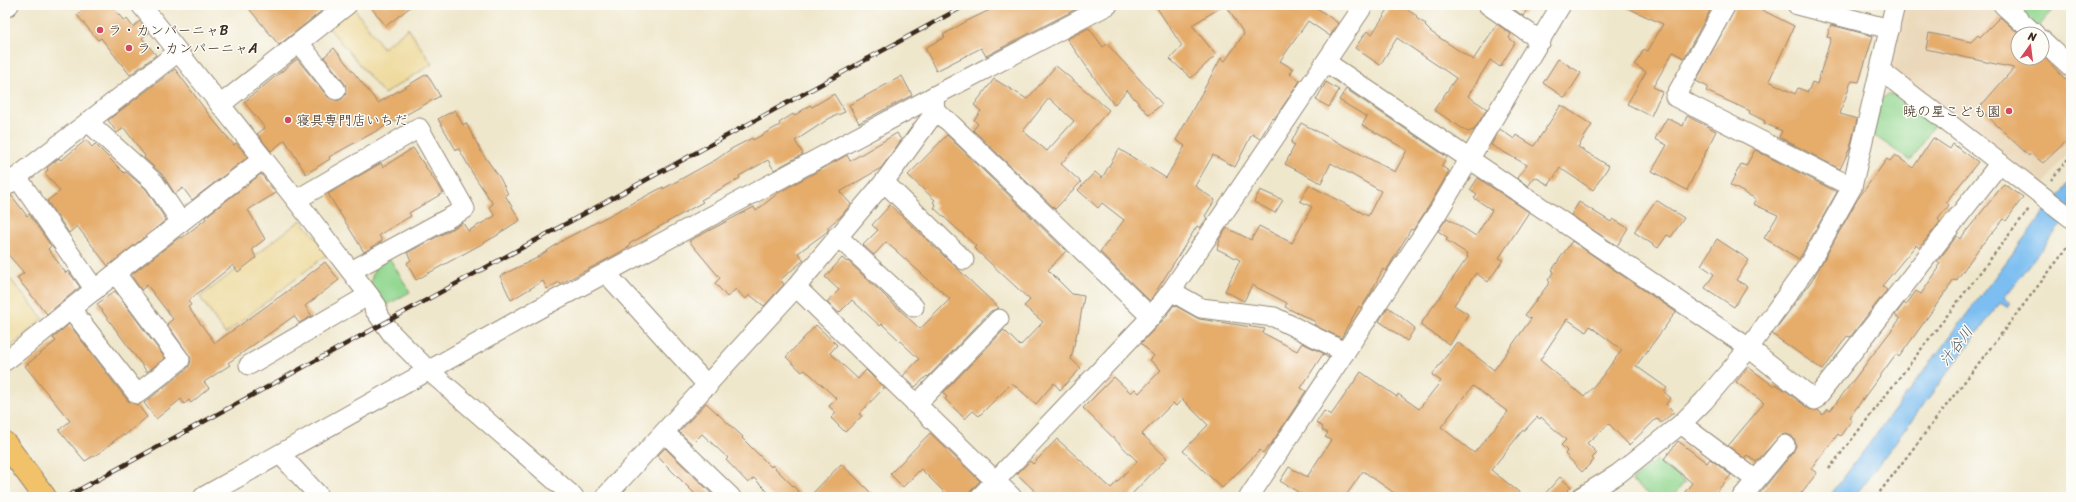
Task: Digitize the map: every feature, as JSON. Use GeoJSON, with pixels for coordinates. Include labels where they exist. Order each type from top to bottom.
{"type":"FeatureCollection","features":[{"type":"Feature","properties":{"kind":"main road"},"geometry":{"type":"LineString","coordinates":[[5,443],[46,497]]}},
{"type":"Feature","properties":{"kind":"street"},"geometry":{"type":"LineString","coordinates":[[5,8],[9,5]]}},
{"type":"Feature","properties":{"kind":"street"},"geometry":{"type":"LineString","coordinates":[[141,5],[351,271],[377,306],[374,309],[392,334],[428,370],[574,497]]}},
{"type":"Feature","properties":{"kind":"street"},"geometry":{"type":"LineString","coordinates":[[203,497],[428,370],[606,273],[934,104],[1108,5]]}},
{"type":"Feature","properties":{"kind":"street"},"geometry":{"type":"LineString","coordinates":[[980,497],[1151,317],[1171,291],[1364,5]]}},
{"type":"Feature","properties":{"kind":"street"},"geometry":{"type":"LineString","coordinates":[[1488,5],[1541,41]]}},
{"type":"Feature","properties":{"kind":"street"},"geometry":{"type":"LineString","coordinates":[[1249,497],[1438,212],[1561,5]]}},
{"type":"Feature","properties":{"kind":"street"},"geometry":{"type":"LineString","coordinates":[[1726,5],[1675,96],[1852,187]]}},
{"type":"Feature","properties":{"kind":"street"},"geometry":{"type":"LineString","coordinates":[[1797,5],[1890,29]]}},
{"type":"Feature","properties":{"kind":"street"},"geometry":{"type":"LineString","coordinates":[[1581,497],[1618,474],[1681,424],[1704,401],[1749,348],[1809,264],[1852,187],[1895,5]]}},
{"type":"Feature","properties":{"kind":"street"},"geometry":{"type":"LineString","coordinates":[[2003,5],[2026,26]]}},
{"type":"Feature","properties":{"kind":"street"},"geometry":{"type":"LineString","coordinates":[[220,105],[345,6]]}},
{"type":"Feature","properties":{"kind":"street"},"geometry":{"type":"LineString","coordinates":[[299,43],[336,90]]}},
{"type":"Feature","properties":{"kind":"street"},"geometry":{"type":"LineString","coordinates":[[2050,47],[2071,67]]}},
{"type":"Feature","properties":{"kind":"street"},"geometry":{"type":"LineString","coordinates":[[95,290],[11,182],[178,52]]}},
{"type":"Feature","properties":{"kind":"street"},"geometry":{"type":"LineString","coordinates":[[1326,62],[1749,348],[1815,400],[2000,163]]}},
{"type":"Feature","properties":{"kind":"street"},"geometry":{"type":"LineString","coordinates":[[1880,70],[2042,194],[2071,218]]}},
{"type":"Feature","properties":{"kind":"street"},"geometry":{"type":"LineString","coordinates":[[605,497],[708,386],[796,287],[837,236],[884,182],[934,104]]}},
{"type":"Feature","properties":{"kind":"street"},"geometry":{"type":"LineString","coordinates":[[934,104],[948,121],[1151,317]]}},
{"type":"Feature","properties":{"kind":"street"},"geometry":{"type":"LineString","coordinates":[[88,122],[154,182],[181,222]]}},
{"type":"Feature","properties":{"kind":"street"},"geometry":{"type":"LineString","coordinates":[[296,200],[419,128],[465,209],[351,271]]}},
{"type":"Feature","properties":{"kind":"street"},"geometry":{"type":"LineString","coordinates":[[5,361],[46,331],[71,309],[181,222],[264,159]]}},
{"type":"Feature","properties":{"kind":"street"},"geometry":{"type":"LineString","coordinates":[[884,182],[964,260]]}},
{"type":"Feature","properties":{"kind":"street"},"geometry":{"type":"LineString","coordinates":[[837,236],[914,307]]}},
{"type":"Feature","properties":{"kind":"street"},"geometry":{"type":"LineString","coordinates":[[606,273],[708,386]]}},
{"type":"Feature","properties":{"kind":"street"},"geometry":{"type":"LineString","coordinates":[[71,309],[138,394],[180,360],[116,274]]}},
{"type":"Feature","properties":{"kind":"street"},"geometry":{"type":"LineString","coordinates":[[796,287],[1012,497]]}},
{"type":"Feature","properties":{"kind":"street"},"geometry":{"type":"LineString","coordinates":[[1171,291],[1201,308],[1274,317],[1345,352]]}},
{"type":"Feature","properties":{"kind":"street"},"geometry":{"type":"LineString","coordinates":[[250,365],[369,295]]}},
{"type":"Feature","properties":{"kind":"street"},"geometry":{"type":"LineString","coordinates":[[916,404],[999,319]]}},
{"type":"Feature","properties":{"kind":"street"},"geometry":{"type":"LineString","coordinates":[[1681,424],[1756,480]]}},
{"type":"Feature","properties":{"kind":"street"},"geometry":{"type":"LineString","coordinates":[[665,433],[731,497]]}},
{"type":"Feature","properties":{"kind":"street"},"geometry":{"type":"LineString","coordinates":[[1742,497],[1785,446]]}},
{"type":"Feature","properties":{"kind":"street"},"geometry":{"type":"LineString","coordinates":[[280,454],[320,497]]}},
{"type":"Feature","properties":{"kind":"path"},"geometry":{"type":"LineString","coordinates":[[1829,469],[2071,155]]}},
{"type":"Feature","properties":{"kind":"path"},"geometry":{"type":"LineString","coordinates":[[1876,497],[2071,243]]}},
{"type":"Feature","properties":{"kind":"shaded area","name":"暁の星こども園"},"geometry":{"type":"Polygon","coordinates":[[[1902,5],[1996,5],[2019,26],[2010,26],[2010,66],[2050,66],[2050,53],[2071,73],[2071,149],[2043,185],[1889,66],[1902,5]]]}},
{"type":"Feature","properties":{"kind":"green space"},"geometry":{"type":"Polygon","coordinates":[[[2010,5],[2058,5],[2039,26],[2033,26],[2010,5]]]}},
{"type":"Feature","properties":{"kind":"green space"},"geometry":{"type":"Polygon","coordinates":[[[1887,95],[1897,95],[1935,124],[1911,161],[1872,134],[1881,99],[1887,95]]]}},
{"type":"Feature","properties":{"kind":"green space"},"geometry":{"type":"Polygon","coordinates":[[[390,259],[410,292],[387,305],[370,284],[375,267],[390,259]]]}},
{"type":"Feature","properties":{"kind":"green space"},"geometry":{"type":"Polygon","coordinates":[[[1656,460],[1685,482],[1672,497],[1653,497],[1631,481],[1656,460]]]}},
{"type":"Feature","properties":{"kind":"sand"},"geometry":{"type":"Polygon","coordinates":[[[354,8],[383,48],[408,28],[432,64],[384,94],[328,27],[354,8]]]}},
{"type":"Feature","properties":{"kind":"sand"},"geometry":{"type":"Polygon","coordinates":[[[301,220],[329,253],[225,334],[200,297],[301,220]]]}},
{"type":"Feature","properties":{"kind":"sand"},"geometry":{"type":"Polygon","coordinates":[[[5,273],[43,318],[5,352],[5,273]]]}},
{"type":"Feature","properties":{"kind":"water","name":"汁谷川"},"geometry":{"type":"Polygon","coordinates":[[[2071,181],[2071,212],[2004,298],[2010,302],[2007,307],[2000,303],[1854,497],[1829,497],[2040,217],[2071,181]]]}},
{"type":"Feature","properties":{"kind":"building"},"geometry":{"type":"Polygon","coordinates":[[[89,5],[111,5],[124,21],[127,19],[133,27],[140,21],[149,33],[142,38],[156,55],[130,75],[101,38],[98,40],[77,15],[89,5]]]}},
{"type":"Feature","properties":{"kind":"building"},"geometry":{"type":"Polygon","coordinates":[[[246,5],[329,5],[279,45],[246,5]]]}},
{"type":"Feature","properties":{"kind":"building"},"geometry":{"type":"Polygon","coordinates":[[[369,5],[413,5],[386,26],[369,5]]]}},
{"type":"Feature","properties":{"kind":"building"},"geometry":{"type":"Polygon","coordinates":[[[1000,5],[1084,5],[986,56],[981,48],[936,71],[925,48],[945,37],[943,35],[967,21],[1000,5]]]}},
{"type":"Feature","properties":{"kind":"building"},"geometry":{"type":"Polygon","coordinates":[[[1155,5],[1225,5],[1192,25],[1216,55],[1191,78],[1170,59],[1182,46],[1155,5]]]}},
{"type":"Feature","properties":{"kind":"building"},"geometry":{"type":"Polygon","coordinates":[[[1226,5],[1319,5],[1317,8],[1338,23],[1330,36],[1308,21],[1280,61],[1293,69],[1290,74],[1300,81],[1274,119],[1272,118],[1260,139],[1252,134],[1235,167],[1213,155],[1195,186],[1215,200],[1205,216],[1207,218],[1200,228],[1197,226],[1150,301],[1100,252],[1124,220],[1102,203],[1098,208],[1078,190],[1095,172],[1102,178],[1119,149],[1166,178],[1185,146],[1176,140],[1221,58],[1225,61],[1244,34],[1226,5]]]}},
{"type":"Feature","properties":{"kind":"building"},"geometry":{"type":"Polygon","coordinates":[[[1391,5],[1400,5],[1417,16],[1416,18],[1426,24],[1425,26],[1431,32],[1473,60],[1497,24],[1511,34],[1509,38],[1515,43],[1500,67],[1490,60],[1468,96],[1487,109],[1474,130],[1468,132],[1434,110],[1456,78],[1397,38],[1380,65],[1355,48],[1367,31],[1372,34],[1391,5]]]}},
{"type":"Feature","properties":{"kind":"building"},"geometry":{"type":"Polygon","coordinates":[[[1530,5],[1523,16],[1509,6],[1530,5]]]}},
{"type":"Feature","properties":{"kind":"building"},"geometry":{"type":"Polygon","coordinates":[[[1621,5],[1713,5],[1684,58],[1673,52],[1653,87],[1662,92],[1651,116],[1627,104],[1646,72],[1635,65],[1644,49],[1648,51],[1663,24],[1621,5]]]}},
{"type":"Feature","properties":{"kind":"building"},"geometry":{"type":"Polygon","coordinates":[[[1737,5],[1752,5],[1794,26],[1769,81],[1795,94],[1798,88],[1808,92],[1812,82],[1817,84],[1831,38],[1827,37],[1831,25],[1873,36],[1859,82],[1852,81],[1850,84],[1840,114],[1857,119],[1850,148],[1840,169],[1779,137],[1782,131],[1764,123],[1765,121],[1749,113],[1750,111],[1706,91],[1708,87],[1696,81],[1737,5]]]}},
{"type":"Feature","properties":{"kind":"building"},"geometry":{"type":"Polygon","coordinates":[[[2000,17],[2010,26],[2010,66],[2050,66],[2050,63],[2071,85],[2071,137],[2043,163],[2031,153],[2029,156],[1979,108],[2014,68],[1926,49],[1929,33],[1971,42],[1978,35],[1980,37],[2000,17]]]}},
{"type":"Feature","properties":{"kind":"building"},"geometry":{"type":"Polygon","coordinates":[[[1089,28],[1103,47],[1107,44],[1162,104],[1149,115],[1127,90],[1114,105],[1067,39],[1089,28]]]}},
{"type":"Feature","properties":{"kind":"building"},"geometry":{"type":"Polygon","coordinates":[[[334,48],[378,103],[427,74],[440,96],[329,157],[330,159],[306,174],[285,140],[271,151],[257,134],[265,128],[244,102],[297,59],[328,97],[337,101],[342,99],[346,94],[345,84],[324,57],[334,48]]]}},
{"type":"Feature","properties":{"kind":"building"},"geometry":{"type":"Polygon","coordinates":[[[1558,59],[1581,73],[1565,98],[1543,83],[1558,59]]]}},
{"type":"Feature","properties":{"kind":"building"},"geometry":{"type":"Polygon","coordinates":[[[1056,66],[1109,110],[1061,164],[1081,182],[1055,209],[973,130],[978,124],[974,120],[981,111],[974,105],[994,79],[1027,99],[1056,66]],[[1049,98],[1023,131],[1047,151],[1074,121],[1049,98]]]}},
{"type":"Feature","properties":{"kind":"building"},"geometry":{"type":"Polygon","coordinates":[[[175,69],[234,145],[236,143],[248,157],[192,200],[183,188],[175,194],[162,174],[144,158],[145,156],[124,128],[117,133],[108,120],[175,69]]]}},
{"type":"Feature","properties":{"kind":"building"},"geometry":{"type":"Polygon","coordinates":[[[902,76],[912,95],[859,123],[849,105],[902,76]]]}},
{"type":"Feature","properties":{"kind":"building"},"geometry":{"type":"Polygon","coordinates":[[[1326,82],[1339,90],[1329,107],[1316,100],[1326,82]]]}},
{"type":"Feature","properties":{"kind":"building"},"geometry":{"type":"Polygon","coordinates":[[[1346,89],[1447,157],[1441,166],[1449,171],[1429,206],[1413,230],[1411,229],[1386,271],[1383,269],[1361,308],[1359,306],[1341,338],[1314,325],[1316,322],[1285,307],[1287,303],[1252,285],[1244,301],[1225,291],[1240,260],[1217,249],[1219,240],[1227,228],[1251,240],[1259,226],[1292,243],[1312,207],[1300,201],[1309,185],[1368,216],[1381,191],[1331,163],[1321,183],[1285,164],[1295,145],[1291,143],[1301,123],[1395,172],[1407,150],[1362,125],[1367,117],[1339,100],[1346,89]]]}},
{"type":"Feature","properties":{"kind":"building"},"geometry":{"type":"Polygon","coordinates":[[[834,94],[845,112],[830,118],[795,141],[803,154],[774,170],[768,160],[701,200],[703,202],[629,244],[630,246],[617,254],[560,284],[559,282],[547,289],[543,281],[511,300],[500,276],[535,259],[565,239],[663,187],[663,189],[717,159],[731,149],[752,138],[753,140],[780,125],[779,123],[793,114],[794,116],[810,105],[812,107],[834,94]]]}},
{"type":"Feature","properties":{"kind":"building"},"geometry":{"type":"Polygon","coordinates":[[[1561,105],[1592,125],[1578,147],[1609,166],[1593,190],[1560,168],[1549,185],[1535,177],[1528,186],[1517,178],[1527,165],[1491,145],[1500,129],[1514,139],[1516,135],[1534,146],[1561,105]]]}},
{"type":"Feature","properties":{"kind":"building"},"geometry":{"type":"Polygon","coordinates":[[[455,110],[463,125],[466,123],[482,153],[500,178],[508,194],[505,195],[520,220],[498,235],[416,280],[407,263],[411,260],[407,253],[463,223],[468,231],[495,216],[489,207],[493,204],[473,174],[459,149],[456,150],[438,119],[455,110]]]}},
{"type":"Feature","properties":{"kind":"building"},"geometry":{"type":"Polygon","coordinates":[[[1687,116],[1716,131],[1687,190],[1652,171],[1667,145],[1655,139],[1667,118],[1683,126],[1687,116]]]}},
{"type":"Feature","properties":{"kind":"building"},"geometry":{"type":"Polygon","coordinates":[[[897,133],[901,140],[881,168],[840,192],[851,204],[841,216],[828,227],[828,231],[798,253],[804,260],[780,280],[784,284],[764,306],[750,295],[745,299],[736,289],[727,297],[715,283],[720,278],[689,241],[754,207],[756,211],[778,193],[847,155],[850,161],[897,133]]]}},
{"type":"Feature","properties":{"kind":"building"},"geometry":{"type":"Polygon","coordinates":[[[947,135],[1066,251],[1048,270],[1072,294],[1084,296],[1078,332],[1071,359],[1081,368],[1060,390],[1054,383],[1036,404],[1012,383],[979,416],[973,411],[965,419],[945,399],[947,397],[943,393],[1004,330],[1020,346],[1043,322],[1024,306],[1030,300],[974,248],[976,246],[934,208],[936,205],[933,202],[935,200],[908,175],[947,135]]]}},
{"type":"Feature","properties":{"kind":"building"},"geometry":{"type":"Polygon","coordinates":[[[1933,138],[1950,149],[1953,144],[1978,162],[1946,202],[1949,205],[1938,219],[1940,222],[1919,248],[1916,245],[1882,286],[1887,290],[1850,337],[1847,336],[1823,370],[1772,334],[1813,279],[1857,200],[1887,159],[1890,161],[1895,155],[1913,168],[1933,138]]]}},
{"type":"Feature","properties":{"kind":"building"},"geometry":{"type":"Polygon","coordinates":[[[86,140],[92,147],[95,144],[124,173],[126,172],[146,189],[166,220],[108,266],[77,226],[69,233],[47,201],[60,191],[45,173],[48,170],[47,168],[59,158],[60,160],[64,158],[86,140]]]}},
{"type":"Feature","properties":{"kind":"building"},"geometry":{"type":"Polygon","coordinates":[[[413,148],[443,193],[409,213],[411,216],[379,235],[382,241],[364,252],[328,194],[381,163],[383,167],[413,148]]]}},
{"type":"Feature","properties":{"kind":"building"},"geometry":{"type":"Polygon","coordinates":[[[1755,150],[1837,192],[1799,259],[1764,238],[1778,215],[1753,204],[1756,199],[1730,185],[1741,164],[1746,166],[1755,150]]]}},
{"type":"Feature","properties":{"kind":"building"},"geometry":{"type":"Polygon","coordinates":[[[261,174],[276,193],[248,210],[265,239],[252,249],[256,258],[238,272],[233,265],[188,301],[191,305],[188,307],[215,343],[303,280],[325,262],[339,280],[305,306],[312,316],[299,323],[294,316],[228,363],[230,365],[204,382],[209,388],[191,403],[189,400],[184,404],[181,399],[156,419],[144,403],[187,369],[191,358],[167,324],[173,319],[147,285],[141,290],[131,275],[180,237],[182,238],[206,219],[205,217],[261,174]]]}},
{"type":"Feature","properties":{"kind":"building"},"geometry":{"type":"Polygon","coordinates":[[[1478,178],[1529,212],[1499,258],[1503,260],[1488,282],[1476,273],[1454,305],[1468,314],[1450,345],[1420,325],[1468,257],[1468,254],[1446,240],[1448,238],[1438,231],[1447,218],[1476,236],[1492,210],[1474,198],[1477,195],[1470,190],[1478,178]]]}},
{"type":"Feature","properties":{"kind":"building"},"geometry":{"type":"Polygon","coordinates":[[[2004,184],[2023,197],[2006,221],[2004,219],[1979,248],[1956,281],[1954,280],[1899,357],[1896,354],[1849,418],[1852,420],[1840,436],[1838,434],[1811,469],[1817,473],[1798,497],[1757,497],[1793,452],[1796,446],[1792,436],[1786,434],[1781,435],[1756,462],[1747,455],[1744,458],[1728,446],[1764,403],[1736,382],[1748,367],[1774,386],[1775,384],[1782,388],[1809,409],[1818,410],[1823,415],[1828,409],[1830,411],[1900,319],[1895,315],[1904,303],[1906,305],[1916,291],[1921,294],[1939,268],[1937,267],[1940,264],[1937,262],[1957,236],[1960,239],[2004,184]]]}},
{"type":"Feature","properties":{"kind":"building"},"geometry":{"type":"Polygon","coordinates":[[[1260,190],[1283,200],[1275,213],[1254,202],[1260,190]]]}},
{"type":"Feature","properties":{"kind":"building"},"geometry":{"type":"Polygon","coordinates":[[[12,196],[27,216],[29,214],[51,246],[48,249],[66,273],[68,271],[80,287],[47,314],[17,278],[24,273],[5,251],[5,198],[12,196]]]}},
{"type":"Feature","properties":{"kind":"building"},"geometry":{"type":"Polygon","coordinates":[[[1656,200],[1684,218],[1671,237],[1667,235],[1658,248],[1634,232],[1656,200]]]}},
{"type":"Feature","properties":{"kind":"building"},"geometry":{"type":"Polygon","coordinates":[[[1579,202],[1611,222],[1613,219],[1628,228],[1617,246],[1571,215],[1579,202]]]}},
{"type":"Feature","properties":{"kind":"building"},"geometry":{"type":"Polygon","coordinates":[[[890,205],[999,308],[991,311],[928,377],[927,376],[915,387],[903,376],[919,359],[882,324],[880,326],[852,300],[839,313],[827,302],[839,290],[825,277],[842,258],[847,262],[848,261],[920,329],[950,299],[886,242],[874,255],[863,245],[878,230],[872,225],[890,205]]]}},
{"type":"Feature","properties":{"kind":"building"},"geometry":{"type":"Polygon","coordinates":[[[1717,239],[1749,260],[1736,280],[1747,286],[1734,307],[1705,288],[1714,274],[1701,265],[1717,239]]]}},
{"type":"Feature","properties":{"kind":"building"},"geometry":{"type":"Polygon","coordinates":[[[1572,241],[1676,312],[1636,366],[1667,388],[1664,392],[1671,398],[1666,404],[1674,412],[1661,423],[1657,418],[1629,445],[1609,424],[1587,443],[1597,453],[1592,458],[1594,460],[1582,472],[1565,454],[1567,451],[1561,445],[1566,440],[1541,417],[1540,419],[1537,417],[1524,431],[1523,430],[1491,470],[1525,497],[1400,497],[1363,471],[1345,497],[1306,497],[1280,481],[1289,467],[1307,477],[1331,440],[1325,437],[1328,433],[1322,430],[1323,427],[1316,423],[1324,411],[1331,415],[1361,372],[1397,397],[1398,394],[1419,409],[1441,381],[1432,375],[1457,342],[1494,370],[1531,319],[1525,315],[1550,282],[1548,280],[1554,271],[1552,270],[1572,241]],[[1567,319],[1540,360],[1584,397],[1622,350],[1590,326],[1586,332],[1567,319]],[[1473,386],[1441,427],[1474,453],[1508,412],[1473,386]]]}},
{"type":"Feature","properties":{"kind":"building"},"geometry":{"type":"Polygon","coordinates":[[[115,291],[165,358],[147,372],[97,304],[115,291]]]}},
{"type":"Feature","properties":{"kind":"building"},"geometry":{"type":"Polygon","coordinates":[[[1174,305],[1199,319],[1265,329],[1263,333],[1297,351],[1302,343],[1329,356],[1328,358],[1323,354],[1301,388],[1306,391],[1271,444],[1263,453],[1260,450],[1222,488],[1183,451],[1208,425],[1182,399],[1176,406],[1173,403],[1142,434],[1167,458],[1129,497],[1041,497],[1017,474],[1030,461],[1033,464],[1057,439],[1111,488],[1137,461],[1083,408],[1114,377],[1131,393],[1135,389],[1139,393],[1161,370],[1150,360],[1154,356],[1141,343],[1168,315],[1167,314],[1174,305]]]}},
{"type":"Feature","properties":{"kind":"building"},"geometry":{"type":"Polygon","coordinates":[[[1388,307],[1415,328],[1407,341],[1379,321],[1388,307]]]}},
{"type":"Feature","properties":{"kind":"building"},"geometry":{"type":"Polygon","coordinates":[[[69,324],[128,401],[138,405],[147,417],[124,436],[123,434],[99,453],[85,461],[59,430],[70,421],[25,366],[56,341],[53,338],[69,324]]]}},
{"type":"Feature","properties":{"kind":"building"},"geometry":{"type":"Polygon","coordinates":[[[816,325],[837,345],[830,353],[858,379],[866,370],[884,388],[859,414],[862,416],[845,432],[831,418],[836,413],[829,406],[837,399],[810,374],[804,370],[802,372],[786,357],[816,325]]]}},
{"type":"Feature","properties":{"kind":"building"},"geometry":{"type":"Polygon","coordinates":[[[706,403],[804,497],[773,497],[754,478],[748,483],[726,460],[728,458],[702,434],[692,444],[679,432],[706,403]]]}},
{"type":"Feature","properties":{"kind":"building"},"geometry":{"type":"Polygon","coordinates":[[[930,433],[980,481],[965,497],[949,497],[921,469],[903,487],[890,474],[930,433]]]}},
{"type":"Feature","properties":{"kind":"building"},"geometry":{"type":"Polygon","coordinates":[[[1678,441],[1707,463],[1710,459],[1731,475],[1712,497],[1681,497],[1692,483],[1664,459],[1678,441]]]}},
{"type":"Feature","properties":{"kind":"building"},"geometry":{"type":"Polygon","coordinates":[[[665,448],[715,497],[698,497],[657,456],[665,448]]]}},
{"type":"Feature","properties":{"kind":"building"},"geometry":{"type":"Polygon","coordinates":[[[841,464],[853,475],[875,497],[809,497],[841,464]]]}},
{"type":"Feature","properties":{"kind":"building"},"geometry":{"type":"Polygon","coordinates":[[[1560,477],[1571,487],[1561,497],[1542,497],[1560,477]]]}},
{"type":"Feature","properties":{"kind":"railway"},"geometry":{"type":"LineString","coordinates":[[66,497],[966,5]]}},
{"type":"Feature","properties":{"kind":"place","name":"ラ・カンパーニャB"},"geometry":{"type":"Point","coordinates":[100,30]}},
{"type":"Feature","properties":{"kind":"place","name":"ラ・カンパーニャA"},"geometry":{"type":"Point","coordinates":[129,48]}},
{"type":"Feature","properties":{"kind":"place","name":"暁の星こども園"},"geometry":{"type":"Point","coordinates":[2009,111]}},
{"type":"Feature","properties":{"kind":"place","name":"寝具専門店いちだ"},"geometry":{"type":"Point","coordinates":[288,120]}}]}
